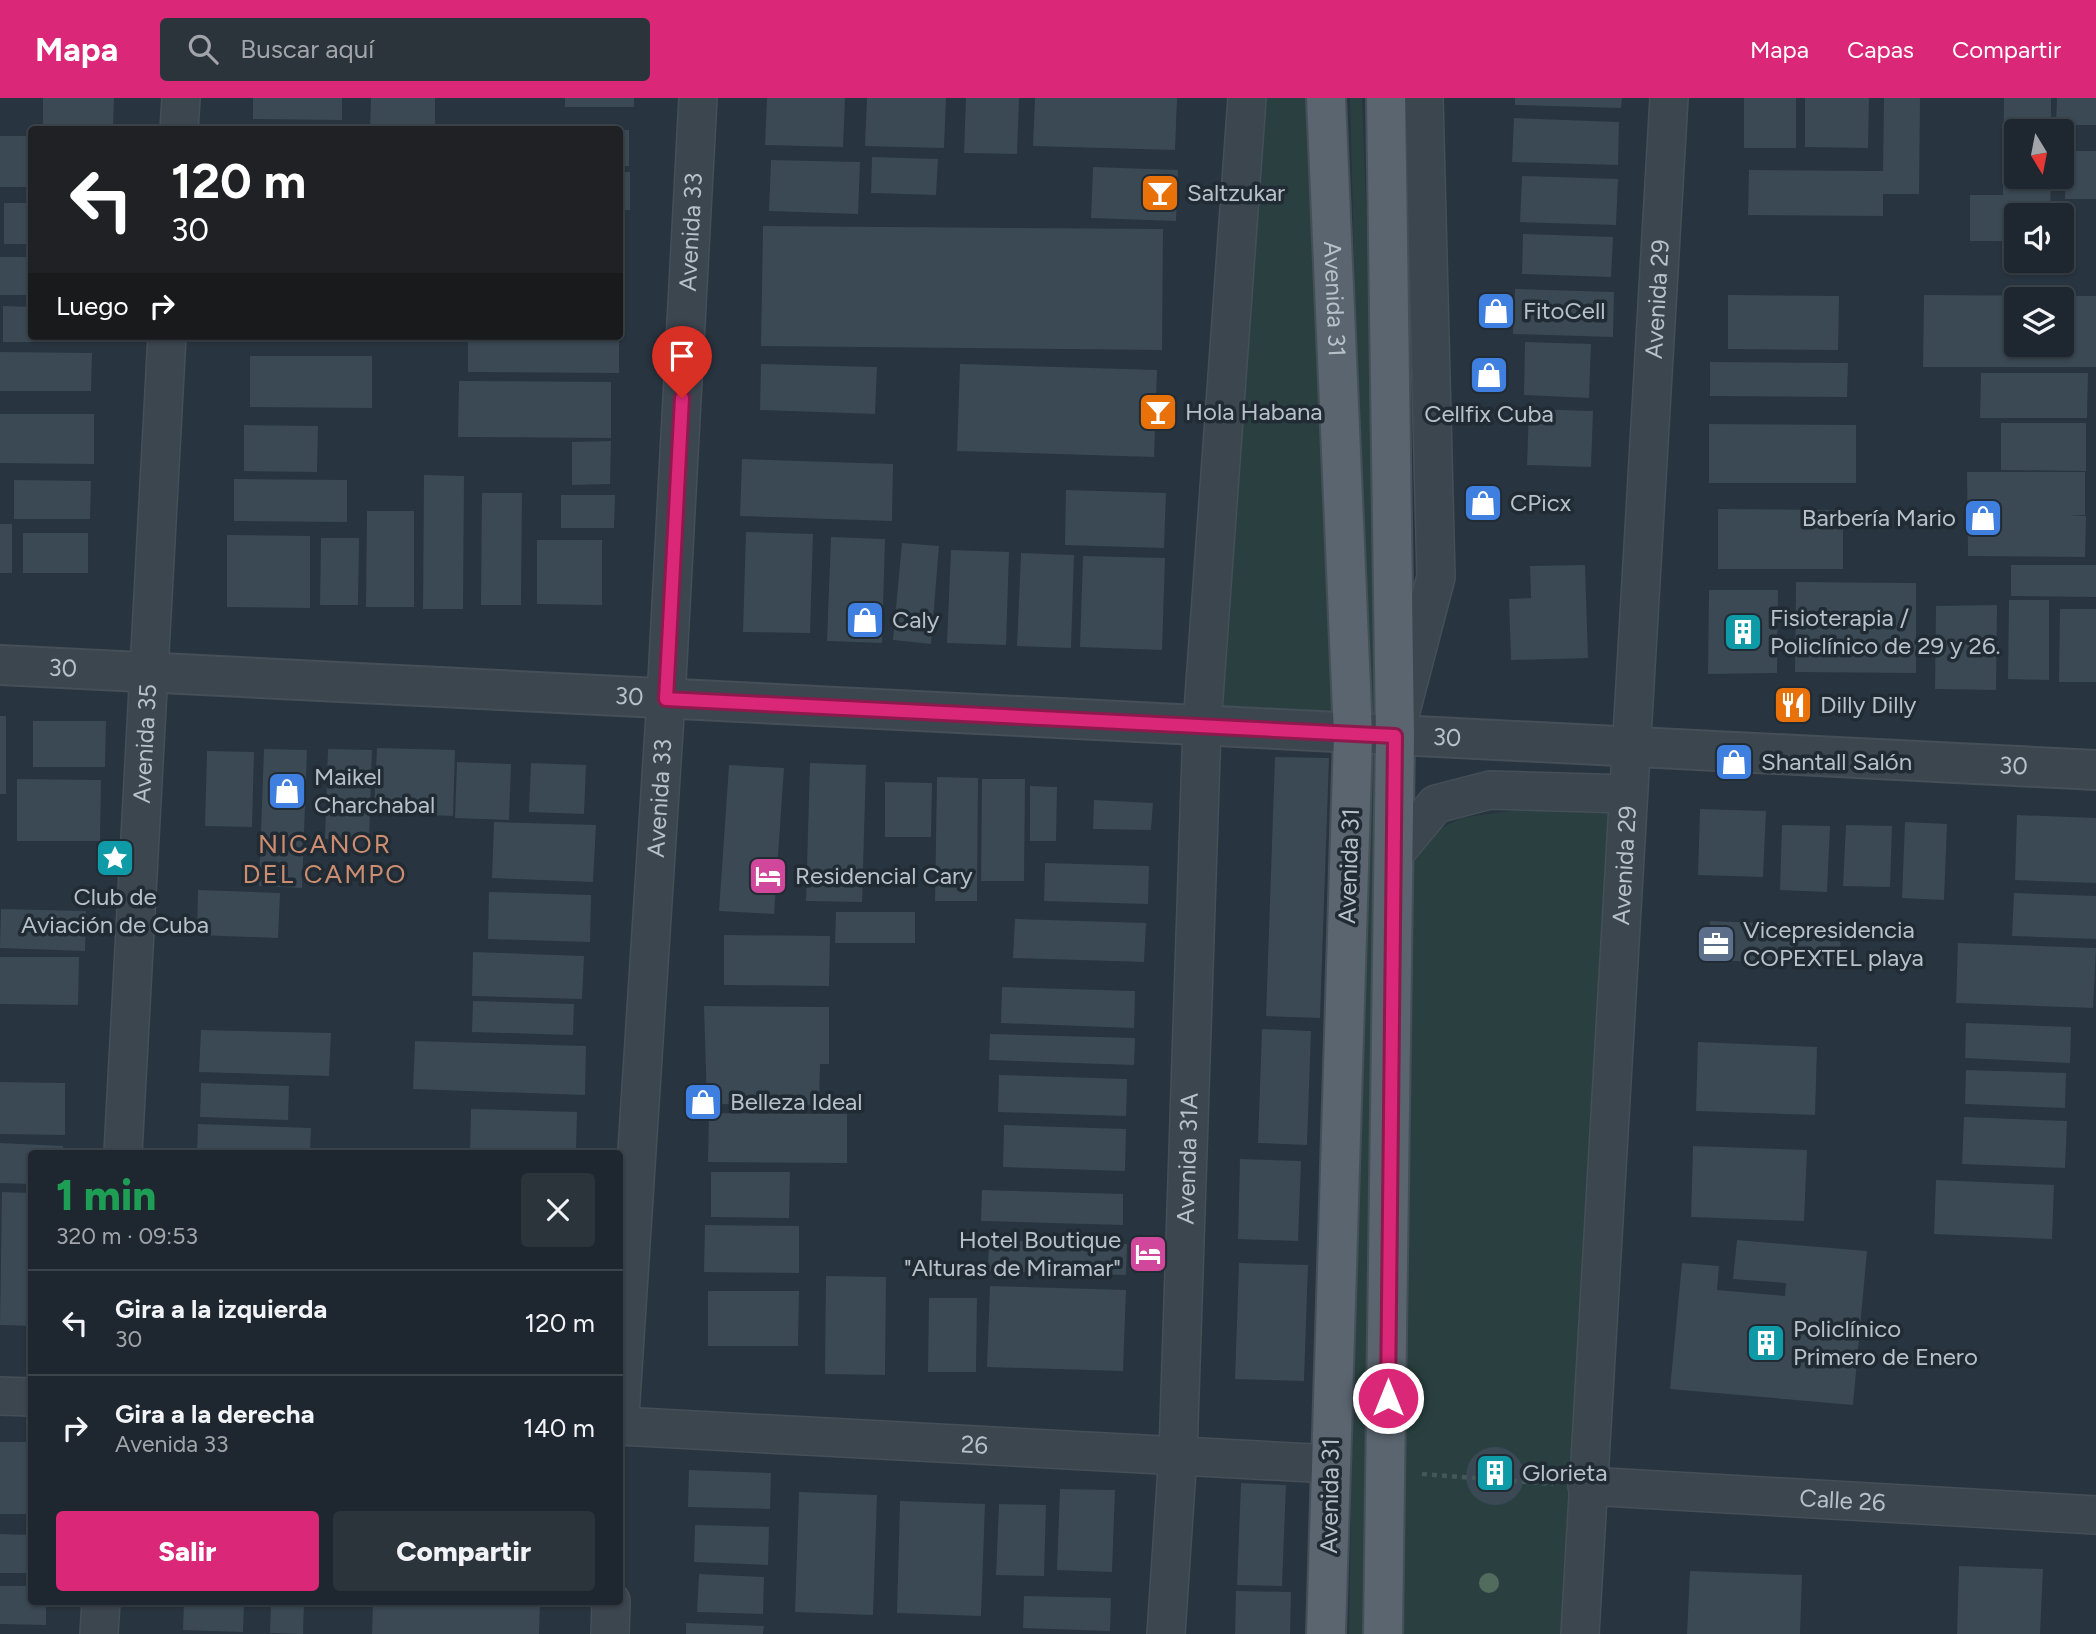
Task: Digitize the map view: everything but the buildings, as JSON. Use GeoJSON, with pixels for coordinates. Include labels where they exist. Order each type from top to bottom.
{"type":"FeatureCollection","features":[{"type":"Feature","properties":{"kind":"main road","name":"Avenida 31"},"geometry":{"type":"LineString","coordinates":[[1326,98],[1353,734],[1326,1634]]}},
{"type":"Feature","properties":{"kind":"main road","name":"Avenida 31"},"geometry":{"type":"LineString","coordinates":[[1383,1634],[1395,736],[1385,98]]}},
{"type":"Feature","properties":{"kind":"street"},"geometry":{"type":"LineString","coordinates":[[179,126],[181,98]]}},
{"type":"Feature","properties":{"kind":"street","name":"Avenida 33"},"geometry":{"type":"LineString","coordinates":[[623,1368],[666,699],[698,98]]}},
{"type":"Feature","properties":{"kind":"street"},"geometry":{"type":"LineString","coordinates":[[1202,725],[1247,98]]}},
{"type":"Feature","properties":{"kind":"street","name":"Avenida 31"},"geometry":{"type":"LineString","coordinates":[[1395,736],[1436,578],[1424,98]]}},
{"type":"Feature","properties":{"kind":"street","name":"Avenida 29"},"geometry":{"type":"LineString","coordinates":[[1580,1634],[1669,98]]}},
{"type":"Feature","properties":{"kind":"street","name":"Avenida 35"},"geometry":{"type":"LineString","coordinates":[[122,1150],[167,340]]}},
{"type":"Feature","properties":{"kind":"street","name":"30"},"geometry":{"type":"LineString","coordinates":[[0,665],[2096,770]]}},
{"type":"Feature","properties":{"kind":"street","name":"Avenida 31A"},"geometry":{"type":"LineString","coordinates":[[1166,1634],[1178,1454],[1202,725]]}},
{"type":"Feature","properties":{"kind":"street"},"geometry":{"type":"LineString","coordinates":[[1394,854],[1436,804],[1490,790],[1628,794]]}},
{"type":"Feature","properties":{"kind":"street"},"geometry":{"type":"LineString","coordinates":[[0,1396],[28,1397]]}},
{"type":"Feature","properties":{"kind":"street","name":"26"},"geometry":{"type":"LineString","coordinates":[[623,1426],[1330,1464]]}},
{"type":"Feature","properties":{"kind":"street","name":"Calle 26"},"geometry":{"type":"LineString","coordinates":[[1587,1486],[2096,1515]]}},
{"type":"Feature","properties":{"kind":"street"},"geometry":{"type":"LineString","coordinates":[[99,1634],[101,1605]]}},
{"type":"Feature","properties":{"kind":"street"},"geometry":{"type":"LineString","coordinates":[[610,1634],[611,1605]]}},
{"type":"Feature","properties":{"kind":"path"},"geometry":{"type":"LineString","coordinates":[[1386,1472],[1587,1486]]}},
{"type":"Feature","properties":{"kind":"green space"},"geometry":{"type":"Polygon","coordinates":[[[1247,98],[1326,98],[1353,735],[1202,725],[1247,98]]]}},
{"type":"Feature","properties":{"kind":"green space"},"geometry":{"type":"Polygon","coordinates":[[[1350,98],[1362,98],[1373,395],[1376,714],[1372,713],[1357,373],[1350,98]]]}},
{"type":"Feature","properties":{"kind":"green space"},"geometry":{"type":"Polygon","coordinates":[[[1371,755],[1377,755],[1362,1634],[1349,1634],[1355,1253],[1371,755]]]}},
{"type":"Feature","properties":{"kind":"green space"},"geometry":{"type":"Polygon","coordinates":[[[1628,794],[1580,1634],[1383,1634],[1394,854],[1461,818],[1628,794]]]}},
{"type":"Feature","properties":{"kind":"place","name":"Saltzukar"},"geometry":{"type":"Point","coordinates":[1160,193]}},
{"type":"Feature","properties":{"kind":"place","name":"FitoCell"},"geometry":{"type":"Point","coordinates":[1496,311]}},
{"type":"Feature","properties":{"kind":"place","name":"Cellfix Cuba"},"geometry":{"type":"Point","coordinates":[1489,375]}},
{"type":"Feature","properties":{"kind":"place","name":"Hola Habana"},"geometry":{"type":"Point","coordinates":[1158,412]}},
{"type":"Feature","properties":{"kind":"place","name":"CPicx"},"geometry":{"type":"Point","coordinates":[1483,503]}},
{"type":"Feature","properties":{"kind":"place","name":"Barbería Mario"},"geometry":{"type":"Point","coordinates":[1983,518]}},
{"type":"Feature","properties":{"kind":"place","name":"Caly"},"geometry":{"type":"Point","coordinates":[865,620]}},
{"type":"Feature","properties":{"kind":"place","name":"Fisioterapia / Policlínico de 29 y 26."},"geometry":{"type":"Point","coordinates":[1743,632]}},
{"type":"Feature","properties":{"kind":"place","name":"Dilly Dilly"},"geometry":{"type":"Point","coordinates":[1793,705]}},
{"type":"Feature","properties":{"kind":"place","name":"Shantall Salón"},"geometry":{"type":"Point","coordinates":[1734,762]}},
{"type":"Feature","properties":{"kind":"place","name":"Maikel Charchabal"},"geometry":{"type":"Point","coordinates":[287,791]}},
{"type":"Feature","properties":{"kind":"place","name":"Club de Aviación de Cuba"},"geometry":{"type":"Point","coordinates":[115,858]}},
{"type":"Feature","properties":{"kind":"place","name":"Residencial Cary"},"geometry":{"type":"Point","coordinates":[768,876]}},
{"type":"Feature","properties":{"kind":"place","name":"Vicepresidencia COPEXTEL playa"},"geometry":{"type":"Point","coordinates":[1716,944]}},
{"type":"Feature","properties":{"kind":"place","name":"Belleza Ideal"},"geometry":{"type":"Point","coordinates":[703,1102]}},
{"type":"Feature","properties":{"kind":"place","name":"Hotel Boutique \"Alturas de Miramar\""},"geometry":{"type":"Point","coordinates":[1148,1254]}},
{"type":"Feature","properties":{"kind":"place","name":"Policlínico Primero de Enero"},"geometry":{"type":"Point","coordinates":[1766,1343]}},
{"type":"Feature","properties":{"kind":"place","name":"Glorieta"},"geometry":{"type":"Point","coordinates":[1495,1473]}},
{"type":"Feature","properties":{"kind":"district","name":"NICANOR DEL CAMPO"},"geometry":{"type":"Point","coordinates":[325,859]}},
{"type":"Feature","properties":{"kind":"route"},"geometry":{"type":"LineString","coordinates":[[682,398],[666,699],[1395,736],[1389,1091],[1388,1398]]}}]}
